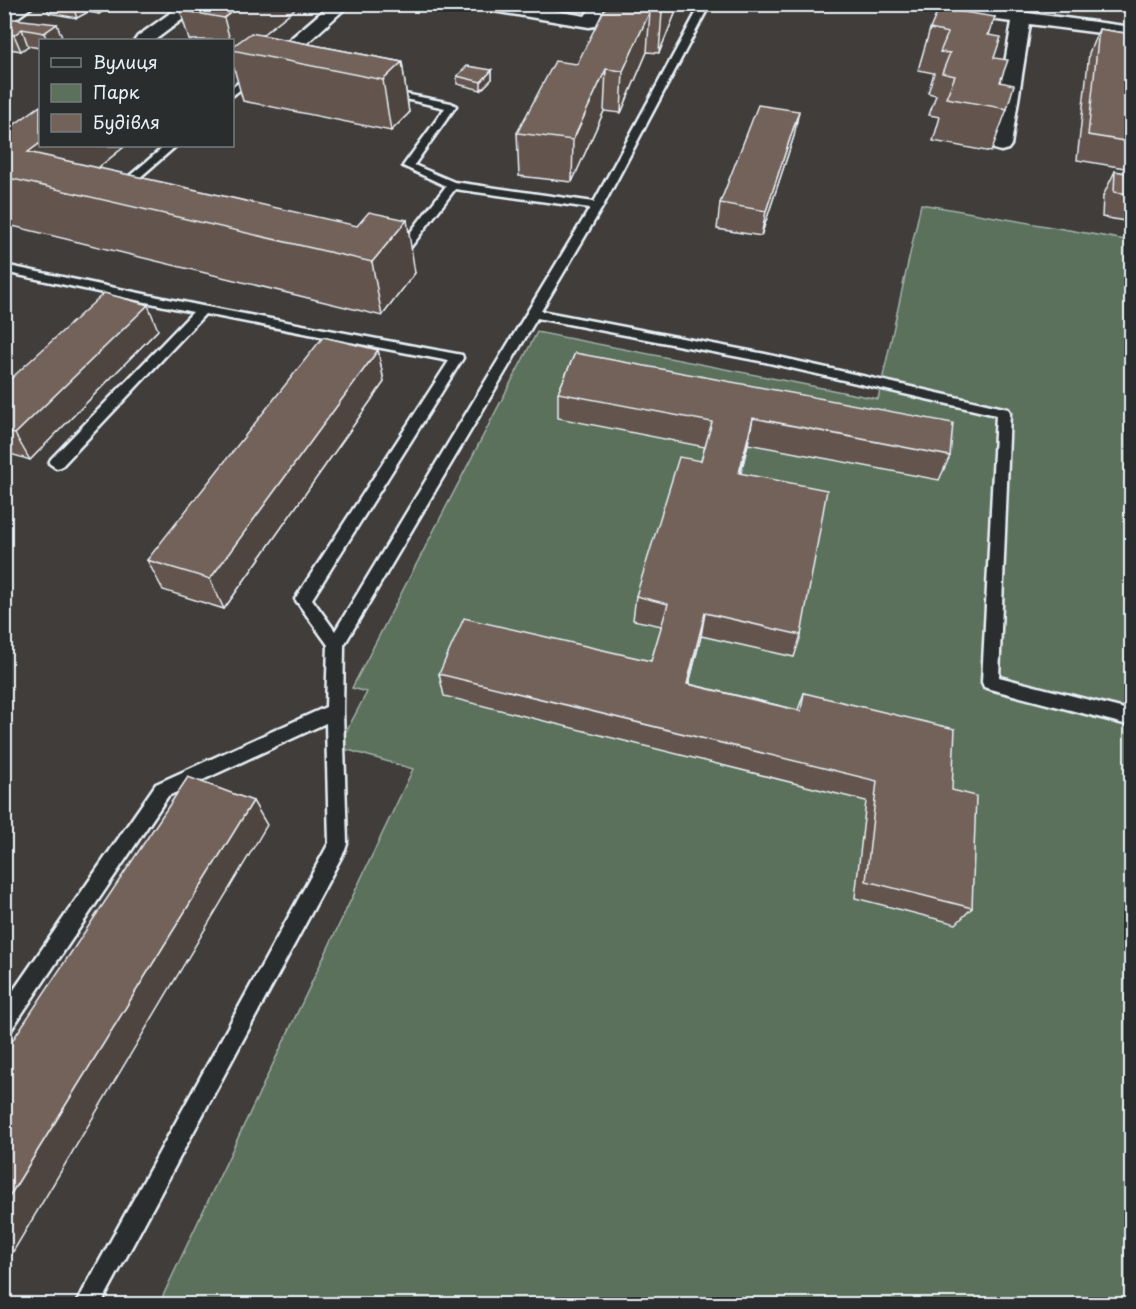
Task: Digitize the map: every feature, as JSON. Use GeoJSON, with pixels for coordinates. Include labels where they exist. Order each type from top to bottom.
{"type":"FeatureCollection","features":[{"type":"Feature","properties":{"kind":"street"},"geometry":{"type":"LineString","coordinates":[[4,20],[28,4]]}},
{"type":"Feature","properties":{"kind":"street"},"geometry":{"type":"LineString","coordinates":[[145,39],[195,4]]}},
{"type":"Feature","properties":{"kind":"street"},"geometry":{"type":"LineString","coordinates":[[266,72],[342,4]]}},
{"type":"Feature","properties":{"kind":"street"},"geometry":{"type":"LineString","coordinates":[[481,4],[589,22],[603,4]]}},
{"type":"Feature","properties":{"kind":"street"},"geometry":{"type":"LineString","coordinates":[[917,4],[1131,32]]}},
{"type":"Feature","properties":{"kind":"street"},"geometry":{"type":"LineString","coordinates":[[1001,146],[1022,18]]}},
{"type":"Feature","properties":{"kind":"lane"},"geometry":{"type":"LineString","coordinates":[[88,1305],[338,844],[334,711],[336,644],[597,206],[706,4]]}},
{"type":"Feature","properties":{"kind":"lane"},"geometry":{"type":"LineString","coordinates":[[234,74],[266,72]]}},
{"type":"Feature","properties":{"kind":"lane"},"geometry":{"type":"LineString","coordinates":[[234,92],[266,72]]}},
{"type":"Feature","properties":{"kind":"lane"},"geometry":{"type":"LineString","coordinates":[[370,90],[451,106],[408,166],[452,185],[597,206]]}},
{"type":"Feature","properties":{"kind":"lane"},"geometry":{"type":"LineString","coordinates":[[126,196],[115,194],[170,147]]}},
{"type":"Feature","properties":{"kind":"lane"},"geometry":{"type":"LineString","coordinates":[[380,245],[403,250],[452,185]]}},
{"type":"Feature","properties":{"kind":"lane"},"geometry":{"type":"LineString","coordinates":[[8,273],[457,358],[303,599],[336,644]]}},
{"type":"Feature","properties":{"kind":"lane"},"geometry":{"type":"LineString","coordinates":[[56,463],[202,310]]}},
{"type":"Feature","properties":{"kind":"lane"},"geometry":{"type":"LineString","coordinates":[[532,313],[765,358],[1003,412],[990,682],[1131,720]]}},
{"type":"Feature","properties":{"kind":"lane"},"geometry":{"type":"LineString","coordinates":[[5,1022],[162,790],[334,711]]}},
{"type":"Feature","properties":{"kind":"green space"},"geometry":{"type":"Polygon","coordinates":[[[921,204],[1131,241],[1131,1304],[159,1304],[413,769],[338,747],[367,692],[352,688],[537,332],[878,399],[921,204]]]}},
{"type":"Feature","properties":{"kind":"building"},"geometry":{"type":"Polygon","coordinates":[[[188,4],[242,4],[224,18],[180,10],[188,4]]]}},
{"type":"Feature","properties":{"kind":"building"},"geometry":{"type":"Polygon","coordinates":[[[618,4],[665,4],[662,12],[650,11],[623,71],[606,69],[573,140],[517,133],[555,61],[577,64],[606,6],[617,7],[618,4]]]}},
{"type":"Feature","properties":{"kind":"building"},"geometry":{"type":"Polygon","coordinates":[[[939,8],[995,17],[988,35],[1001,37],[994,58],[1008,60],[1000,82],[1014,85],[1007,109],[946,98],[955,76],[942,73],[950,53],[940,52],[948,33],[930,29],[939,8]]]}},
{"type":"Feature","properties":{"kind":"building"},"geometry":{"type":"Polygon","coordinates":[[[4,19],[57,24],[44,33],[22,29],[14,35],[4,33],[4,19]]]}},
{"type":"Feature","properties":{"kind":"building"},"geometry":{"type":"Polygon","coordinates":[[[1099,29],[1131,34],[1131,142],[1088,135],[1099,29]]]}},
{"type":"Feature","properties":{"kind":"building"},"geometry":{"type":"Polygon","coordinates":[[[251,33],[402,62],[383,80],[234,50],[234,46],[251,33]]]}},
{"type":"Feature","properties":{"kind":"building"},"geometry":{"type":"Polygon","coordinates":[[[467,66],[492,70],[481,82],[457,76],[467,66]]]}},
{"type":"Feature","properties":{"kind":"building"},"geometry":{"type":"Polygon","coordinates":[[[758,105],[799,111],[766,211],[720,203],[758,105]]]}},
{"type":"Feature","properties":{"kind":"building"},"geometry":{"type":"Polygon","coordinates":[[[39,107],[39,144],[28,152],[357,226],[369,212],[407,220],[372,262],[4,177],[4,132],[39,107]]]}},
{"type":"Feature","properties":{"kind":"building"},"geometry":{"type":"Polygon","coordinates":[[[1115,171],[1131,174],[1131,194],[1114,192],[1115,171]]]}},
{"type":"Feature","properties":{"kind":"building"},"geometry":{"type":"Polygon","coordinates":[[[104,293],[148,305],[15,434],[4,431],[4,385],[104,293]]]}},
{"type":"Feature","properties":{"kind":"building"},"geometry":{"type":"Polygon","coordinates":[[[323,337],[378,350],[210,579],[147,560],[323,337]]]}},
{"type":"Feature","properties":{"kind":"building"},"geometry":{"type":"Polygon","coordinates":[[[575,353],[953,423],[950,456],[753,418],[739,473],[827,490],[801,635],[705,613],[687,684],[801,711],[804,693],[955,729],[952,790],[976,796],[972,908],[866,881],[877,781],[439,674],[464,618],[651,661],[668,604],[636,596],[679,457],[701,461],[712,422],[558,393],[575,353]]]}},
{"type":"Feature","properties":{"kind":"building"},"geometry":{"type":"Polygon","coordinates":[[[188,777],[253,801],[4,1205],[4,1053],[188,777]]]}}]}
